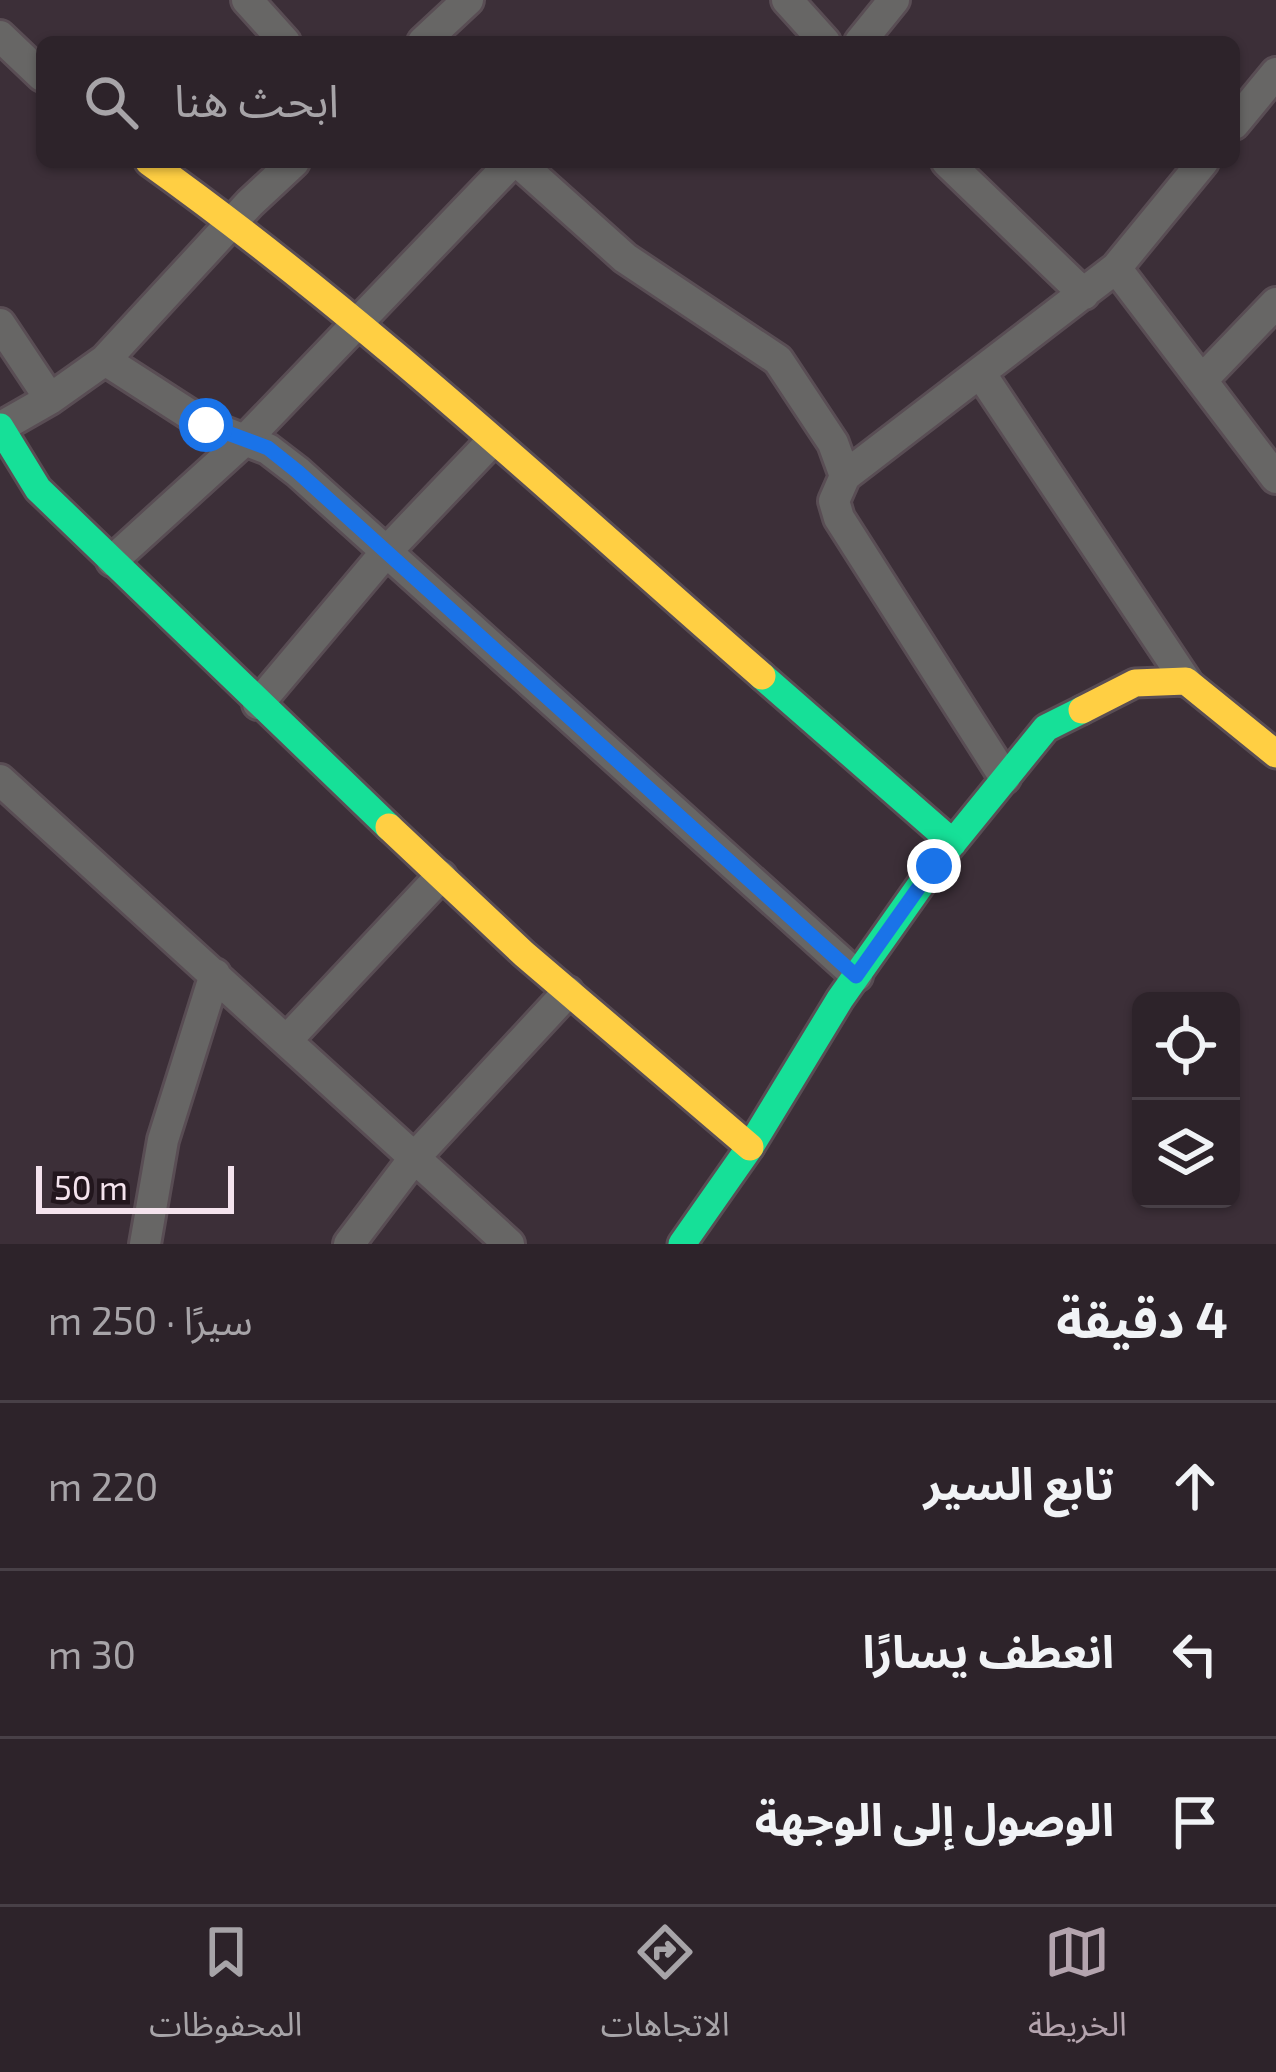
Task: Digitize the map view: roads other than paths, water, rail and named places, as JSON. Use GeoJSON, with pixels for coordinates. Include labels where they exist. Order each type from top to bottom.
{"type":"FeatureCollection","features":[{"type":"Feature","properties":{"kind":"street"},"geometry":{"type":"LineString","coordinates":[[247,0],[280,36]]}},
{"type":"Feature","properties":{"kind":"street"},"geometry":{"type":"LineString","coordinates":[[430,36],[469,0]]}},
{"type":"Feature","properties":{"kind":"street"},"geometry":{"type":"LineString","coordinates":[[787,0],[820,36]]}},
{"type":"Feature","properties":{"kind":"street"},"geometry":{"type":"LineString","coordinates":[[865,36],[893,0]]}},
{"type":"Feature","properties":{"kind":"street"},"geometry":{"type":"LineString","coordinates":[[0,35],[36,70]]}},
{"type":"Feature","properties":{"kind":"street"},"geometry":{"type":"LineString","coordinates":[[1240,117],[1276,73]]}},
{"type":"Feature","properties":{"kind":"street"},"geometry":{"type":"LineString","coordinates":[[157,168],[357,323],[953,843]]}},
{"type":"Feature","properties":{"kind":"street"},"geometry":{"type":"LineString","coordinates":[[288,168],[105,360],[0,427],[38,489],[259,704],[568,992],[750,1147]]}},
{"type":"Feature","properties":{"kind":"street"},"geometry":{"type":"LineString","coordinates":[[112,561],[245,440],[509,168]]}},
{"type":"Feature","properties":{"kind":"street"},"geometry":{"type":"LineString","coordinates":[[522,168],[625,258],[778,360],[833,443],[845,476]]}},
{"type":"Feature","properties":{"kind":"street"},"geometry":{"type":"LineString","coordinates":[[953,168],[1084,294]]}},
{"type":"Feature","properties":{"kind":"street"},"geometry":{"type":"LineString","coordinates":[[1005,778],[839,518],[834,501],[845,476],[1116,268],[1198,168]]}},
{"type":"Feature","properties":{"kind":"street"},"geometry":{"type":"LineString","coordinates":[[1116,268],[1276,478]]}},
{"type":"Feature","properties":{"kind":"street"},"geometry":{"type":"LineString","coordinates":[[1202,380],[1276,303]]}},
{"type":"Feature","properties":{"kind":"street"},"geometry":{"type":"LineString","coordinates":[[0,324],[50,399]]}},
{"type":"Feature","properties":{"kind":"street"},"geometry":{"type":"LineString","coordinates":[[105,360],[206,425],[268,448],[298,472],[856,976]]}},
{"type":"Feature","properties":{"kind":"street"},"geometry":{"type":"LineString","coordinates":[[981,374],[1186,681],[1276,754]]}},
{"type":"Feature","properties":{"kind":"street"},"geometry":{"type":"LineString","coordinates":[[259,704],[386,551],[492,441]]}},
{"type":"Feature","properties":{"kind":"street"},"geometry":{"type":"LineString","coordinates":[[682,1244],[750,1147],[856,976],[953,843],[1046,728],[1135,683],[1186,681]]}},
{"type":"Feature","properties":{"kind":"street"},"geometry":{"type":"LineString","coordinates":[[0,780],[509,1244]]}},
{"type":"Feature","properties":{"kind":"street"},"geometry":{"type":"LineString","coordinates":[[287,1040],[441,876]]}},
{"type":"Feature","properties":{"kind":"street"},"geometry":{"type":"LineString","coordinates":[[145,1244],[163,1140],[215,974]]}},
{"type":"Feature","properties":{"kind":"street"},"geometry":{"type":"LineString","coordinates":[[349,1244],[415,1157],[568,992]]}}]}
